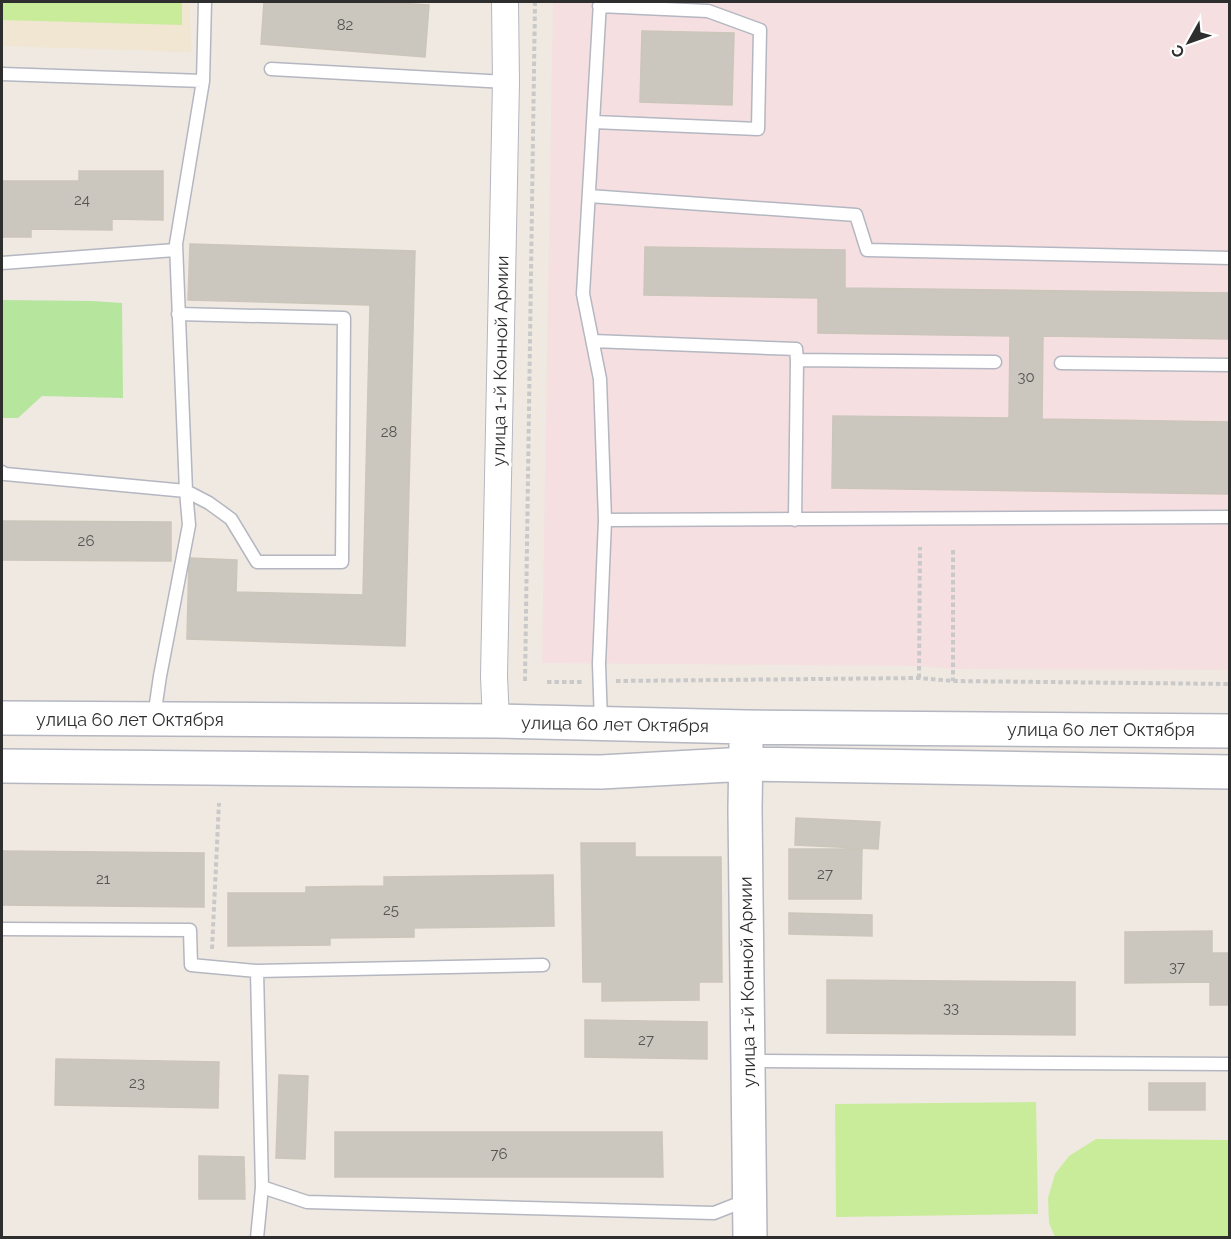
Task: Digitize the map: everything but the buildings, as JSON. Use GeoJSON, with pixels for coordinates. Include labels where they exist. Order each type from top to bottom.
{"type":"FeatureCollection","features":[{"type":"Feature","properties":{"kind":"main road","name":"улица 60 лет Октября"},"geometry":{"type":"LineString","coordinates":[[2,718],[496,721],[746,727],[1230,730]]}},
{"type":"Feature","properties":{"kind":"main road"},"geometry":{"type":"LineString","coordinates":[[48,766],[50,719]]}},
{"type":"Feature","properties":{"kind":"main road","name":"улица 1-й Конной Армии"},"geometry":{"type":"LineString","coordinates":[[746,727],[750,1238]]}},
{"type":"Feature","properties":{"kind":"main road"},"geometry":{"type":"LineString","coordinates":[[2,766],[601,772],[747,765],[1222,778]]}},
{"type":"Feature","properties":{"kind":"street","name":"улица 1-й Конной Армии"},"geometry":{"type":"LineString","coordinates":[[496,721],[494,676],[506,2]]}},
{"type":"Feature","properties":{"kind":"lane"},"geometry":{"type":"LineString","coordinates":[[154,720],[160,676],[189,525],[175,250],[204,81],[205,2]]}},
{"type":"Feature","properties":{"kind":"lane"},"geometry":{"type":"LineString","coordinates":[[594,122],[758,129],[760,30],[708,10],[599,4],[583,294],[600,379],[605,520],[599,681],[601,724]]}},
{"type":"Feature","properties":{"kind":"lane"},"geometry":{"type":"LineString","coordinates":[[271,69],[506,82]]}},
{"type":"Feature","properties":{"kind":"lane"},"geometry":{"type":"LineString","coordinates":[[2,74],[204,81]]}},
{"type":"Feature","properties":{"kind":"lane"},"geometry":{"type":"LineString","coordinates":[[589,196],[856,215],[867,250],[1230,258]]}},
{"type":"Feature","properties":{"kind":"lane"},"geometry":{"type":"LineString","coordinates":[[2,263],[175,250]]}},
{"type":"Feature","properties":{"kind":"lane"},"geometry":{"type":"LineString","coordinates":[[2,472],[186,491],[209,503],[231,519],[257,562],[342,562],[344,318],[178,314]]}},
{"type":"Feature","properties":{"kind":"lane"},"geometry":{"type":"LineString","coordinates":[[592,341],[796,349],[795,520]]}},
{"type":"Feature","properties":{"kind":"lane"},"geometry":{"type":"LineString","coordinates":[[797,360],[995,362]]}},
{"type":"Feature","properties":{"kind":"lane"},"geometry":{"type":"LineString","coordinates":[[1061,363],[1230,365]]}},
{"type":"Feature","properties":{"kind":"lane"},"geometry":{"type":"LineString","coordinates":[[605,520],[1230,517]]}},
{"type":"Feature","properties":{"kind":"lane"},"geometry":{"type":"LineString","coordinates":[[2,929],[190,930],[191,965],[257,971],[543,965]]}},
{"type":"Feature","properties":{"kind":"lane"},"geometry":{"type":"LineString","coordinates":[[257,971],[262,1187],[257,1238]]}},
{"type":"Feature","properties":{"kind":"lane"},"geometry":{"type":"LineString","coordinates":[[748,1061],[1230,1064]]}},
{"type":"Feature","properties":{"kind":"lane"},"geometry":{"type":"LineString","coordinates":[[262,1187],[307,1202],[714,1213],[750,1199]]}},
{"type":"Feature","properties":{"kind":"path"},"geometry":{"type":"LineString","coordinates":[[525,681],[535,2]]}},
{"type":"Feature","properties":{"kind":"path"},"geometry":{"type":"LineString","coordinates":[[919,678],[920,547]]}},
{"type":"Feature","properties":{"kind":"path"},"geometry":{"type":"LineString","coordinates":[[953,550],[953,681]]}},
{"type":"Feature","properties":{"kind":"path"},"geometry":{"type":"LineString","coordinates":[[547,682],[919,678],[953,681],[1230,684]]}},
{"type":"Feature","properties":{"kind":"path"},"geometry":{"type":"LineString","coordinates":[[211,967],[219,803]]}},
{"type":"Feature","properties":{"kind":"shaded area"},"geometry":{"type":"Polygon","coordinates":[[[2,2],[190,2],[191,52],[2,46],[2,2]]]}},
{"type":"Feature","properties":{"kind":"shaded area"},"geometry":{"type":"Polygon","coordinates":[[[553,2],[1229,2],[1229,670],[953,669],[919,666],[542,663],[553,2]]]}},
{"type":"Feature","properties":{"kind":"green space"},"geometry":{"type":"Polygon","coordinates":[[[2,2],[182,2],[182,25],[2,20],[2,2]]]}},
{"type":"Feature","properties":{"kind":"green space"},"geometry":{"type":"Polygon","coordinates":[[[2,300],[122,303],[123,398],[42,396],[18,418],[2,418],[2,300]]]}},
{"type":"Feature","properties":{"kind":"green space"},"geometry":{"type":"Polygon","coordinates":[[[1036,1102],[1038,1214],[836,1217],[835,1104],[1036,1102]]]}},
{"type":"Feature","properties":{"kind":"green space"},"geometry":{"type":"Polygon","coordinates":[[[1096,1139],[1229,1140],[1229,1237],[1055,1237],[1049,1223],[1048,1198],[1055,1174],[1069,1156],[1096,1139]]]}}]}
